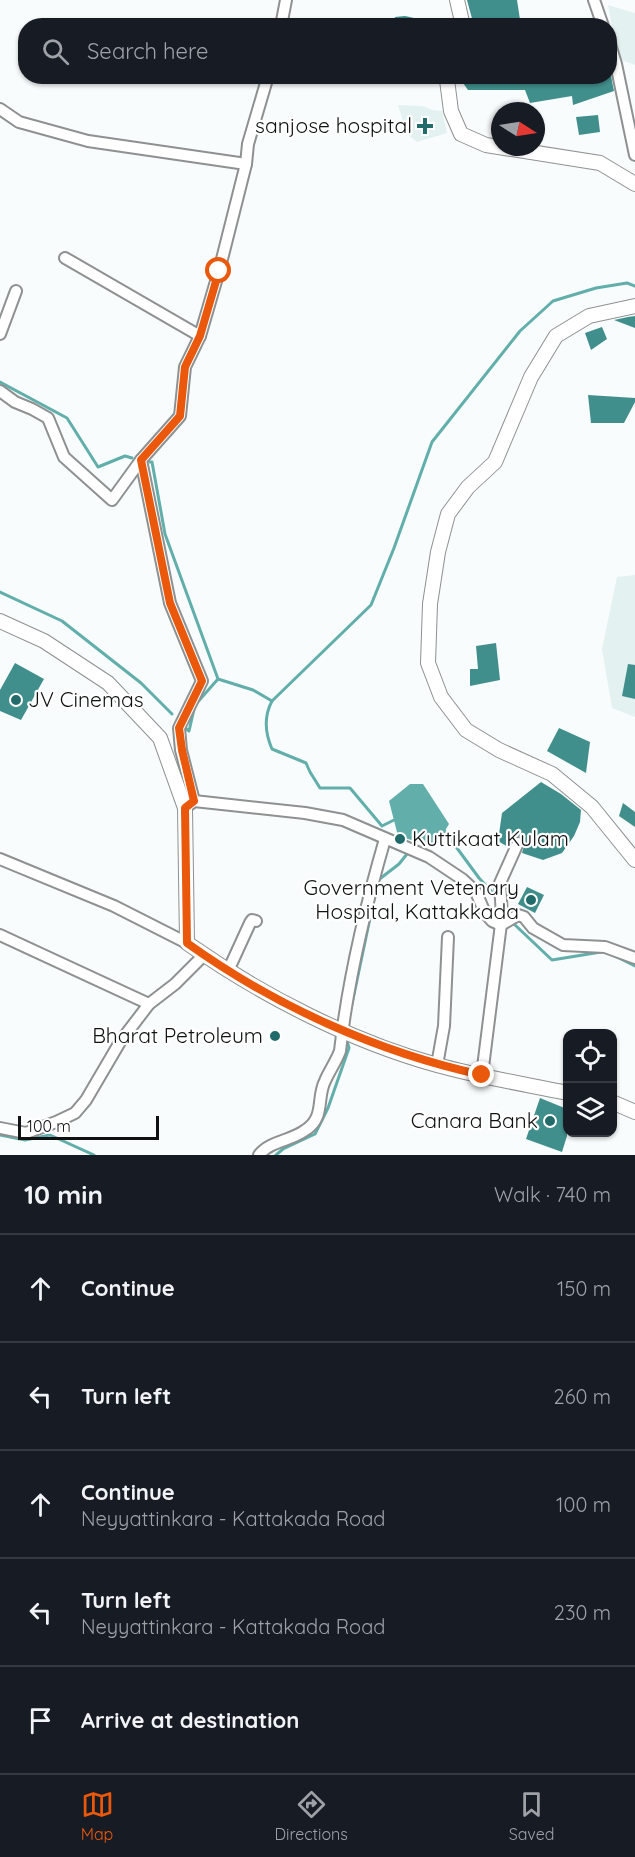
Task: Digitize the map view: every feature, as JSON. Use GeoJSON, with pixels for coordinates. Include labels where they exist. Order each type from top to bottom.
{"type":"FeatureCollection","features":[{"type":"Feature","properties":{"kind":"main road"},"geometry":{"type":"LineString","coordinates":[[457,0],[462,18]]}},
{"type":"Feature","properties":{"kind":"main road"},"geometry":{"type":"LineString","coordinates":[[448,84],[451,111],[461,134],[486,145],[600,164],[635,184]]}},
{"type":"Feature","properties":{"kind":"main road"},"geometry":{"type":"LineString","coordinates":[[635,306],[589,316],[556,336],[531,377],[495,462],[468,487],[448,514],[438,552],[430,604],[428,663],[441,697],[466,730],[499,750],[552,774],[592,807],[635,860]]}},
{"type":"Feature","properties":{"kind":"main road"},"geometry":{"type":"LineString","coordinates":[[0,621],[44,641],[108,683],[160,738],[190,805],[187,943],[228,971],[305,1014],[342,1030],[437,1065],[563,1092]]}},
{"type":"Feature","properties":{"kind":"main road"},"geometry":{"type":"LineString","coordinates":[[617,1104],[635,1112]]}},
{"type":"Feature","properties":{"kind":"street"},"geometry":{"type":"LineString","coordinates":[[283,18],[286,0]]}},
{"type":"Feature","properties":{"kind":"street"},"geometry":{"type":"LineString","coordinates":[[594,0],[600,18]]}},
{"type":"Feature","properties":{"kind":"street"},"geometry":{"type":"LineString","coordinates":[[617,69],[635,155]]}},
{"type":"Feature","properties":{"kind":"street"},"geometry":{"type":"LineString","coordinates":[[0,391],[15,402],[48,418],[64,457],[112,500],[141,460],[180,416],[185,367],[200,336],[246,164],[248,144],[266,84]]}},
{"type":"Feature","properties":{"kind":"street"},"geometry":{"type":"LineString","coordinates":[[0,109],[19,122],[88,141],[246,164]]}},
{"type":"Feature","properties":{"kind":"street"},"geometry":{"type":"LineString","coordinates":[[65,258],[200,336]]}},
{"type":"Feature","properties":{"kind":"street"},"geometry":{"type":"LineString","coordinates":[[0,334],[16,291]]}},
{"type":"Feature","properties":{"kind":"street"},"geometry":{"type":"LineString","coordinates":[[141,460],[170,603],[202,681],[179,728],[190,805],[304,813],[343,820],[429,857],[462,879],[476,892],[485,913],[492,921],[501,925]]}},
{"type":"Feature","properties":{"kind":"street"},"geometry":{"type":"LineString","coordinates":[[259,1155],[266,1148],[306,1131],[320,1112],[323,1083],[336,1062],[366,908],[385,838]]}},
{"type":"Feature","properties":{"kind":"street"},"geometry":{"type":"LineString","coordinates":[[482,1075],[501,925],[500,883],[518,843]]}},
{"type":"Feature","properties":{"kind":"street"},"geometry":{"type":"LineString","coordinates":[[0,859],[114,906],[187,943]]}},
{"type":"Feature","properties":{"kind":"street"},"geometry":{"type":"LineString","coordinates":[[501,925],[518,915],[524,917],[532,928],[563,945],[605,947],[635,958]]}},
{"type":"Feature","properties":{"kind":"street"},"geometry":{"type":"LineString","coordinates":[[228,971],[250,923],[252,920],[256,921]]}},
{"type":"Feature","properties":{"kind":"street"},"geometry":{"type":"LineString","coordinates":[[0,935],[149,1004]]}},
{"type":"Feature","properties":{"kind":"street"},"geometry":{"type":"LineString","coordinates":[[437,1065],[444,1026],[448,937]]}},
{"type":"Feature","properties":{"kind":"street"},"geometry":{"type":"LineString","coordinates":[[0,1128],[26,1133],[75,1113],[86,1100],[120,1042],[149,1004],[175,984],[204,955]]}},
{"type":"Feature","properties":{"kind":"shaded area"},"geometry":{"type":"Polygon","coordinates":[[[608,5],[635,13],[635,65],[618,59],[617,18],[610,18],[608,5]]]}},
{"type":"Feature","properties":{"kind":"shaded area","name":"sanjose hospital"},"geometry":{"type":"Polygon","coordinates":[[[398,105],[423,106],[442,111],[447,133],[417,142],[407,134],[398,105]]]}},
{"type":"Feature","properties":{"kind":"shaded area"},"geometry":{"type":"Polygon","coordinates":[[[635,575],[635,717],[612,708],[602,649],[617,577],[635,575]]]}},
{"type":"Feature","properties":{"kind":"water"},"geometry":{"type":"Polygon","coordinates":[[[410,784],[423,784],[449,824],[435,847],[398,836],[389,801],[410,784]]]}},
{"type":"Feature","properties":{"kind":"building"},"geometry":{"type":"Polygon","coordinates":[[[467,0],[517,0],[520,18],[472,18],[467,0]]]}},
{"type":"Feature","properties":{"kind":"building"},"geometry":{"type":"Polygon","coordinates":[[[405,16],[414,18],[395,18],[405,16]]]}},
{"type":"Feature","properties":{"kind":"building"},"geometry":{"type":"Polygon","coordinates":[[[464,84],[613,84],[614,91],[573,105],[572,96],[530,102],[525,90],[468,90],[464,84]]]}},
{"type":"Feature","properties":{"kind":"building"},"geometry":{"type":"Polygon","coordinates":[[[598,115],[600,132],[579,135],[576,117],[598,115]]]}},
{"type":"Feature","properties":{"kind":"building"},"geometry":{"type":"Polygon","coordinates":[[[635,316],[635,328],[614,320],[628,317],[635,316]]]}},
{"type":"Feature","properties":{"kind":"building"},"geometry":{"type":"Polygon","coordinates":[[[602,327],[607,339],[591,350],[585,333],[602,327]]]}},
{"type":"Feature","properties":{"kind":"building"},"geometry":{"type":"Polygon","coordinates":[[[588,395],[635,398],[635,402],[624,423],[591,423],[588,395]]]}},
{"type":"Feature","properties":{"kind":"building"},"geometry":{"type":"Polygon","coordinates":[[[496,643],[500,680],[470,686],[470,669],[478,669],[476,646],[496,643]]]}},
{"type":"Feature","properties":{"kind":"building","name":"JV Cinemas"},"geometry":{"type":"Polygon","coordinates":[[[15,663],[44,679],[21,720],[0,711],[0,690],[15,663]]]}},
{"type":"Feature","properties":{"kind":"building"},"geometry":{"type":"Polygon","coordinates":[[[628,664],[635,665],[635,699],[622,696],[628,664]]]}},
{"type":"Feature","properties":{"kind":"building"},"geometry":{"type":"Polygon","coordinates":[[[559,728],[590,742],[586,773],[547,751],[559,728]]]}},
{"type":"Feature","properties":{"kind":"building"},"geometry":{"type":"Polygon","coordinates":[[[541,782],[581,810],[580,822],[574,836],[562,853],[543,860],[522,853],[525,843],[521,836],[513,837],[508,847],[498,841],[502,813],[541,782]]]}},
{"type":"Feature","properties":{"kind":"building"},"geometry":{"type":"Polygon","coordinates":[[[623,803],[635,812],[635,827],[619,816],[623,803]]]}},
{"type":"Feature","properties":{"kind":"building","name":"Government Vetenary Hospital, Kattakkada"},"geometry":{"type":"Polygon","coordinates":[[[527,887],[544,895],[535,913],[518,904],[527,887]]]}},
{"type":"Feature","properties":{"kind":"building","name":"Canara Bank"},"geometry":{"type":"Polygon","coordinates":[[[540,1098],[563,1107],[563,1137],[567,1137],[562,1152],[526,1139],[540,1098]]]}},
{"type":"Feature","properties":{"kind":"waterway"},"geometry":{"type":"LineString","coordinates":[[272,701],[371,605],[432,442],[520,331],[553,301],[596,288],[627,283],[635,286]]}},
{"type":"Feature","properties":{"kind":"waterway"},"geometry":{"type":"LineString","coordinates":[[0,382],[67,418],[98,467],[125,456],[132,458]]}},
{"type":"Feature","properties":{"kind":"waterway"},"geometry":{"type":"LineString","coordinates":[[150,462],[152,462],[165,534],[218,679],[253,690],[272,701],[266,725],[272,749],[306,763],[320,788],[350,788],[382,826],[396,819]]}},
{"type":"Feature","properties":{"kind":"waterway"},"geometry":{"type":"LineString","coordinates":[[0,592],[62,621],[141,683],[172,714]]}},
{"type":"Feature","properties":{"kind":"waterway"},"geometry":{"type":"LineString","coordinates":[[184,727],[189,731],[195,705],[218,679]]}},
{"type":"Feature","properties":{"kind":"waterway"},"geometry":{"type":"LineString","coordinates":[[443,829],[479,878],[494,894]]}},
{"type":"Feature","properties":{"kind":"waterway"},"geometry":{"type":"LineString","coordinates":[[377,881],[399,864],[407,854]]}},
{"type":"Feature","properties":{"kind":"waterway"},"geometry":{"type":"LineString","coordinates":[[352,1004],[374,899]]}},
{"type":"Feature","properties":{"kind":"waterway"},"geometry":{"type":"LineString","coordinates":[[514,924],[552,960],[601,952]]}},
{"type":"Feature","properties":{"kind":"waterway"},"geometry":{"type":"LineString","coordinates":[[615,956],[635,966]]}},
{"type":"Feature","properties":{"kind":"waterway"},"geometry":{"type":"LineString","coordinates":[[276,1155],[283,1149],[315,1134],[328,1108],[349,1048],[347,1041]]}},
{"type":"Feature","properties":{"kind":"waterway"},"geometry":{"type":"LineString","coordinates":[[0,1135],[25,1140],[50,1135],[94,1155]]}},
{"type":"Feature","properties":{"kind":"place","name":"sanjose hospital"},"geometry":{"type":"Point","coordinates":[425,126]}},
{"type":"Feature","properties":{"kind":"place","name":"JV Cinemas"},"geometry":{"type":"Point","coordinates":[16,700]}},
{"type":"Feature","properties":{"kind":"place","name":"Kuttikaat Kulam"},"geometry":{"type":"Point","coordinates":[400,839]}},
{"type":"Feature","properties":{"kind":"place","name":"Government Vetenary Hospital, Kattakkada"},"geometry":{"type":"Point","coordinates":[531,900]}},
{"type":"Feature","properties":{"kind":"place","name":"Bharat Petroleum"},"geometry":{"type":"Point","coordinates":[275,1036]}},
{"type":"Feature","properties":{"kind":"place","name":"Canara Bank"},"geometry":{"type":"Point","coordinates":[550,1121]}},
{"type":"Feature","properties":{"kind":"route"},"geometry":{"type":"LineString","coordinates":[[219,271],[200,336],[185,367],[180,416],[141,460],[170,603],[202,681],[179,728],[194,801],[185,808],[187,943],[220,966],[305,1014],[373,1043],[437,1065],[482,1075]]}}]}
